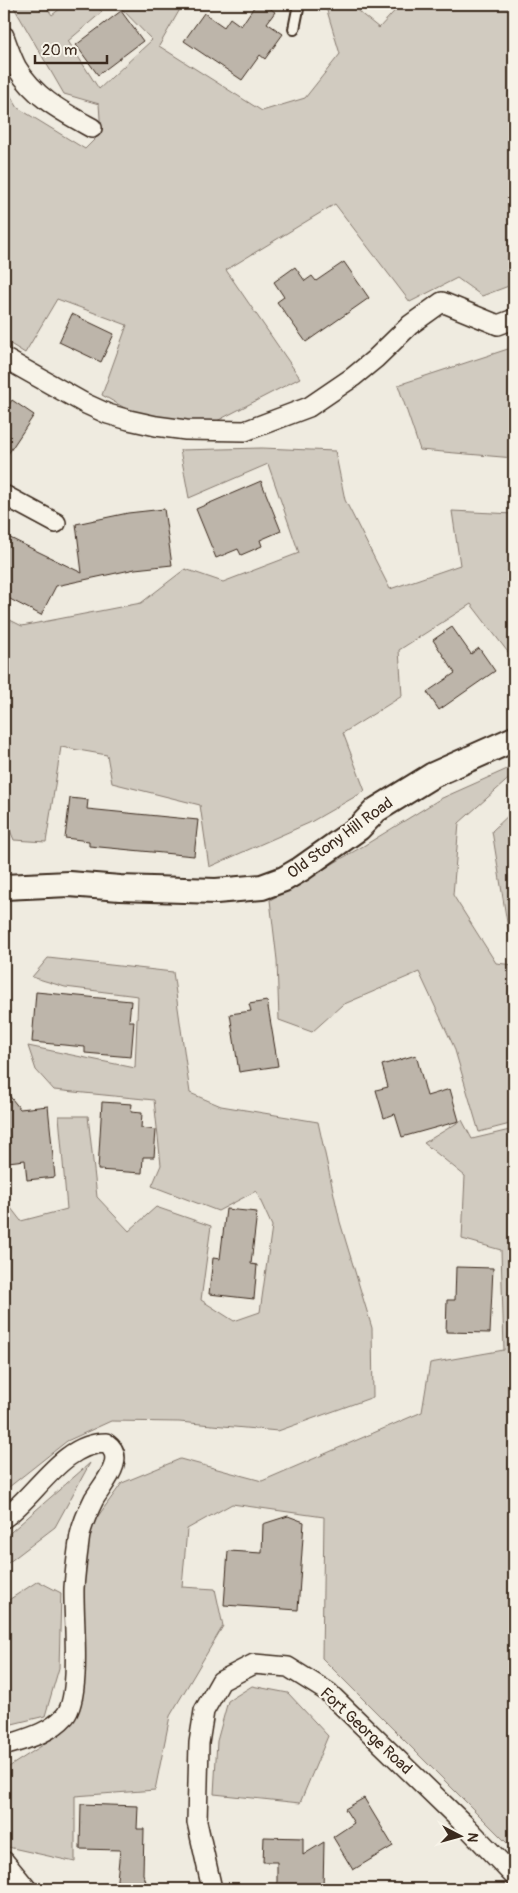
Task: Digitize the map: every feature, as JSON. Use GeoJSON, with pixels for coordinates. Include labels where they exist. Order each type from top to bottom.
{"type":"FeatureCollection","features":[{"type":"Feature","properties":{"kind":"street"},"geometry":{"type":"LineString","coordinates":[[4,36],[16,67],[26,82],[41,98],[92,128]]}},
{"type":"Feature","properties":{"kind":"street"},"geometry":{"type":"LineString","coordinates":[[4,358],[84,403],[108,414],[156,426],[186,430],[245,431],[309,407],[353,377],[375,359],[410,325],[442,302],[498,325],[514,319]]}},
{"type":"Feature","properties":{"kind":"street"},"geometry":{"type":"LineString","coordinates":[[4,495],[56,523]]}},
{"type":"Feature","properties":{"kind":"street","name":"Old Stony Hill Road"},"geometry":{"type":"LineString","coordinates":[[4,888],[69,884],[216,891],[262,887],[284,879],[301,869],[358,828],[376,810],[426,778],[514,740]]}},
{"type":"Feature","properties":{"kind":"street"},"geometry":{"type":"LineString","coordinates":[[4,1518],[17,1508],[57,1466],[85,1446],[106,1443],[112,1447],[115,1456],[114,1466],[94,1500],[80,1538],[74,1587],[75,1689],[66,1715],[49,1730],[4,1746]]}},
{"type":"Feature","properties":{"kind":"street","name":"Fort George Road"},"geometry":{"type":"LineString","coordinates":[[212,1889],[197,1822],[199,1743],[204,1711],[221,1681],[254,1664],[288,1667],[328,1692],[466,1826],[514,1876]]}},
{"type":"Feature","properties":{"kind":"street"},"geometry":{"type":"LineString","coordinates":[[4,1863],[27,1889]]}},
{"type":"Feature","properties":{"kind":"lane"},"geometry":{"type":"LineString","coordinates":[[294,29],[298,4]]}},
{"type":"Feature","properties":{"kind":"shaded area"},"geometry":{"type":"Polygon","coordinates":[[[12,4],[44,4],[52,15],[66,4],[95,4],[102,12],[68,41],[99,89],[152,40],[117,4],[183,4],[159,46],[262,111],[305,98],[340,54],[325,4],[349,4],[379,28],[401,4],[514,4],[514,284],[482,296],[457,278],[410,302],[335,204],[226,270],[300,378],[211,424],[137,415],[102,395],[127,325],[57,299],[25,353],[4,340],[4,85],[18,108],[85,149],[101,133],[99,104],[64,94],[12,4]]]}},
{"type":"Feature","properties":{"kind":"shaded area"},"geometry":{"type":"Polygon","coordinates":[[[514,347],[514,458],[420,450],[398,385],[514,347]]]}},
{"type":"Feature","properties":{"kind":"shaded area"},"geometry":{"type":"Polygon","coordinates":[[[262,448],[335,451],[345,500],[390,589],[460,565],[452,511],[514,514],[514,660],[471,604],[399,650],[402,696],[343,733],[365,791],[309,823],[209,867],[200,805],[112,783],[107,755],[61,747],[46,842],[14,840],[4,816],[4,617],[22,626],[141,603],[185,569],[223,582],[299,553],[268,464],[189,498],[180,450],[262,448]]]}},
{"type":"Feature","properties":{"kind":"shaded area"},"geometry":{"type":"Polygon","coordinates":[[[514,766],[514,774],[459,823],[453,895],[496,963],[514,965],[514,1123],[479,1132],[454,1047],[419,972],[342,1005],[312,1032],[279,1020],[277,960],[270,900],[440,799],[514,766]]]}},
{"type":"Feature","properties":{"kind":"shaded area"},"geometry":{"type":"Polygon","coordinates":[[[514,810],[514,928],[509,935],[492,831],[514,810]]]}},
{"type":"Feature","properties":{"kind":"shaded area"},"geometry":{"type":"Polygon","coordinates":[[[48,958],[173,972],[190,1093],[221,1106],[318,1122],[340,1222],[372,1328],[373,1397],[278,1431],[179,1422],[111,1421],[67,1441],[4,1491],[4,1199],[21,1221],[67,1209],[59,1116],[88,1116],[97,1197],[129,1231],[156,1207],[211,1226],[201,1300],[234,1321],[260,1312],[272,1226],[256,1191],[218,1211],[152,1186],[161,1165],[154,1100],[54,1090],[36,1070],[28,1046],[135,1068],[138,996],[65,987],[32,977],[48,958]]]}},
{"type":"Feature","properties":{"kind":"shaded area"},"geometry":{"type":"Polygon","coordinates":[[[462,1120],[472,1139],[514,1129],[514,1850],[322,1658],[324,1517],[232,1504],[187,1529],[182,1587],[215,1589],[223,1626],[170,1716],[155,1790],[75,1796],[75,1862],[8,1847],[4,1842],[4,1770],[43,1745],[74,1718],[84,1667],[83,1566],[93,1523],[122,1483],[180,1459],[262,1481],[422,1412],[430,1363],[504,1350],[501,1250],[462,1239],[465,1176],[424,1143],[462,1120]]]}},
{"type":"Feature","properties":{"kind":"shaded area"},"geometry":{"type":"Polygon","coordinates":[[[90,1463],[55,1527],[4,1566],[4,1538],[90,1463]]]}},
{"type":"Feature","properties":{"kind":"shaded area"},"geometry":{"type":"Polygon","coordinates":[[[38,1581],[61,1593],[59,1668],[45,1716],[4,1726],[4,1603],[38,1581]]]}},
{"type":"Feature","properties":{"kind":"shaded area"},"geometry":{"type":"Polygon","coordinates":[[[252,1686],[288,1693],[328,1736],[300,1803],[214,1794],[217,1741],[228,1701],[252,1686]]]}},
{"type":"Feature","properties":{"kind":"building"},"geometry":{"type":"Polygon","coordinates":[[[256,4],[264,4],[275,12],[267,23],[283,34],[265,59],[260,55],[242,80],[184,41],[204,13],[224,27],[230,18],[241,26],[256,4]]]}},
{"type":"Feature","properties":{"kind":"building"},"geometry":{"type":"Polygon","coordinates":[[[121,11],[143,41],[98,75],[76,45],[121,11]]]}},
{"type":"Feature","properties":{"kind":"building"},"geometry":{"type":"Polygon","coordinates":[[[344,262],[369,298],[306,342],[277,302],[284,297],[274,282],[295,267],[305,281],[312,276],[316,281],[344,262]]]}},
{"type":"Feature","properties":{"kind":"building"},"geometry":{"type":"Polygon","coordinates":[[[72,314],[114,334],[101,362],[59,342],[72,314]]]}},
{"type":"Feature","properties":{"kind":"building"},"geometry":{"type":"Polygon","coordinates":[[[12,400],[34,415],[4,460],[4,412],[12,400]]]}},
{"type":"Feature","properties":{"kind":"building"},"geometry":{"type":"Polygon","coordinates":[[[261,481],[281,531],[260,540],[262,546],[241,555],[238,549],[216,558],[196,509],[261,481]]]}},
{"type":"Feature","properties":{"kind":"building"},"geometry":{"type":"Polygon","coordinates":[[[164,509],[172,565],[135,569],[56,586],[41,615],[4,596],[4,535],[82,573],[76,524],[128,513],[164,509]]]}},
{"type":"Feature","properties":{"kind":"building"},"geometry":{"type":"Polygon","coordinates":[[[452,627],[471,654],[479,648],[495,671],[439,710],[427,692],[455,673],[433,640],[452,627]]]}},
{"type":"Feature","properties":{"kind":"building"},"geometry":{"type":"Polygon","coordinates":[[[70,798],[88,800],[87,809],[198,820],[194,856],[89,846],[89,841],[65,838],[70,798]]]}},
{"type":"Feature","properties":{"kind":"building"},"geometry":{"type":"Polygon","coordinates":[[[36,992],[131,1001],[129,1021],[134,1021],[131,1057],[85,1053],[85,1047],[32,1042],[36,992]]]}},
{"type":"Feature","properties":{"kind":"building"},"geometry":{"type":"Polygon","coordinates":[[[267,1001],[278,1066],[239,1072],[230,1014],[251,1011],[249,1004],[267,1001]]]}},
{"type":"Feature","properties":{"kind":"building"},"geometry":{"type":"Polygon","coordinates":[[[416,1055],[427,1096],[450,1089],[459,1121],[402,1137],[395,1114],[384,1118],[376,1090],[388,1087],[382,1065],[416,1055]]]}},
{"type":"Feature","properties":{"kind":"building"},"geometry":{"type":"Polygon","coordinates":[[[4,1089],[20,1109],[48,1106],[55,1177],[27,1180],[25,1160],[8,1162],[4,1140],[4,1089]]]}},
{"type":"Feature","properties":{"kind":"building"},"geometry":{"type":"Polygon","coordinates":[[[102,1102],[132,1104],[131,1112],[142,1113],[141,1128],[156,1130],[154,1157],[143,1157],[142,1173],[98,1170],[102,1102]]]}},
{"type":"Feature","properties":{"kind":"building"},"geometry":{"type":"Polygon","coordinates":[[[226,1209],[257,1212],[251,1264],[257,1265],[254,1299],[209,1294],[213,1258],[220,1259],[226,1209]]]}},
{"type":"Feature","properties":{"kind":"building"},"geometry":{"type":"Polygon","coordinates":[[[456,1267],[493,1268],[490,1333],[446,1332],[447,1300],[455,1300],[456,1267]]]}},
{"type":"Feature","properties":{"kind":"building"},"geometry":{"type":"Polygon","coordinates":[[[288,1516],[304,1522],[298,1610],[224,1605],[228,1551],[262,1553],[263,1524],[288,1516]]]}},
{"type":"Feature","properties":{"kind":"building"},"geometry":{"type":"Polygon","coordinates":[[[364,1798],[393,1846],[353,1870],[333,1837],[354,1823],[345,1809],[364,1798]]]}},
{"type":"Feature","properties":{"kind":"building"},"geometry":{"type":"Polygon","coordinates":[[[81,1804],[138,1806],[137,1829],[144,1829],[143,1874],[149,1889],[116,1889],[120,1850],[80,1849],[81,1804]]]}},
{"type":"Feature","properties":{"kind":"building"},"geometry":{"type":"Polygon","coordinates":[[[264,1837],[303,1838],[303,1855],[324,1842],[323,1889],[277,1889],[277,1862],[263,1862],[264,1837]]]}}]}
